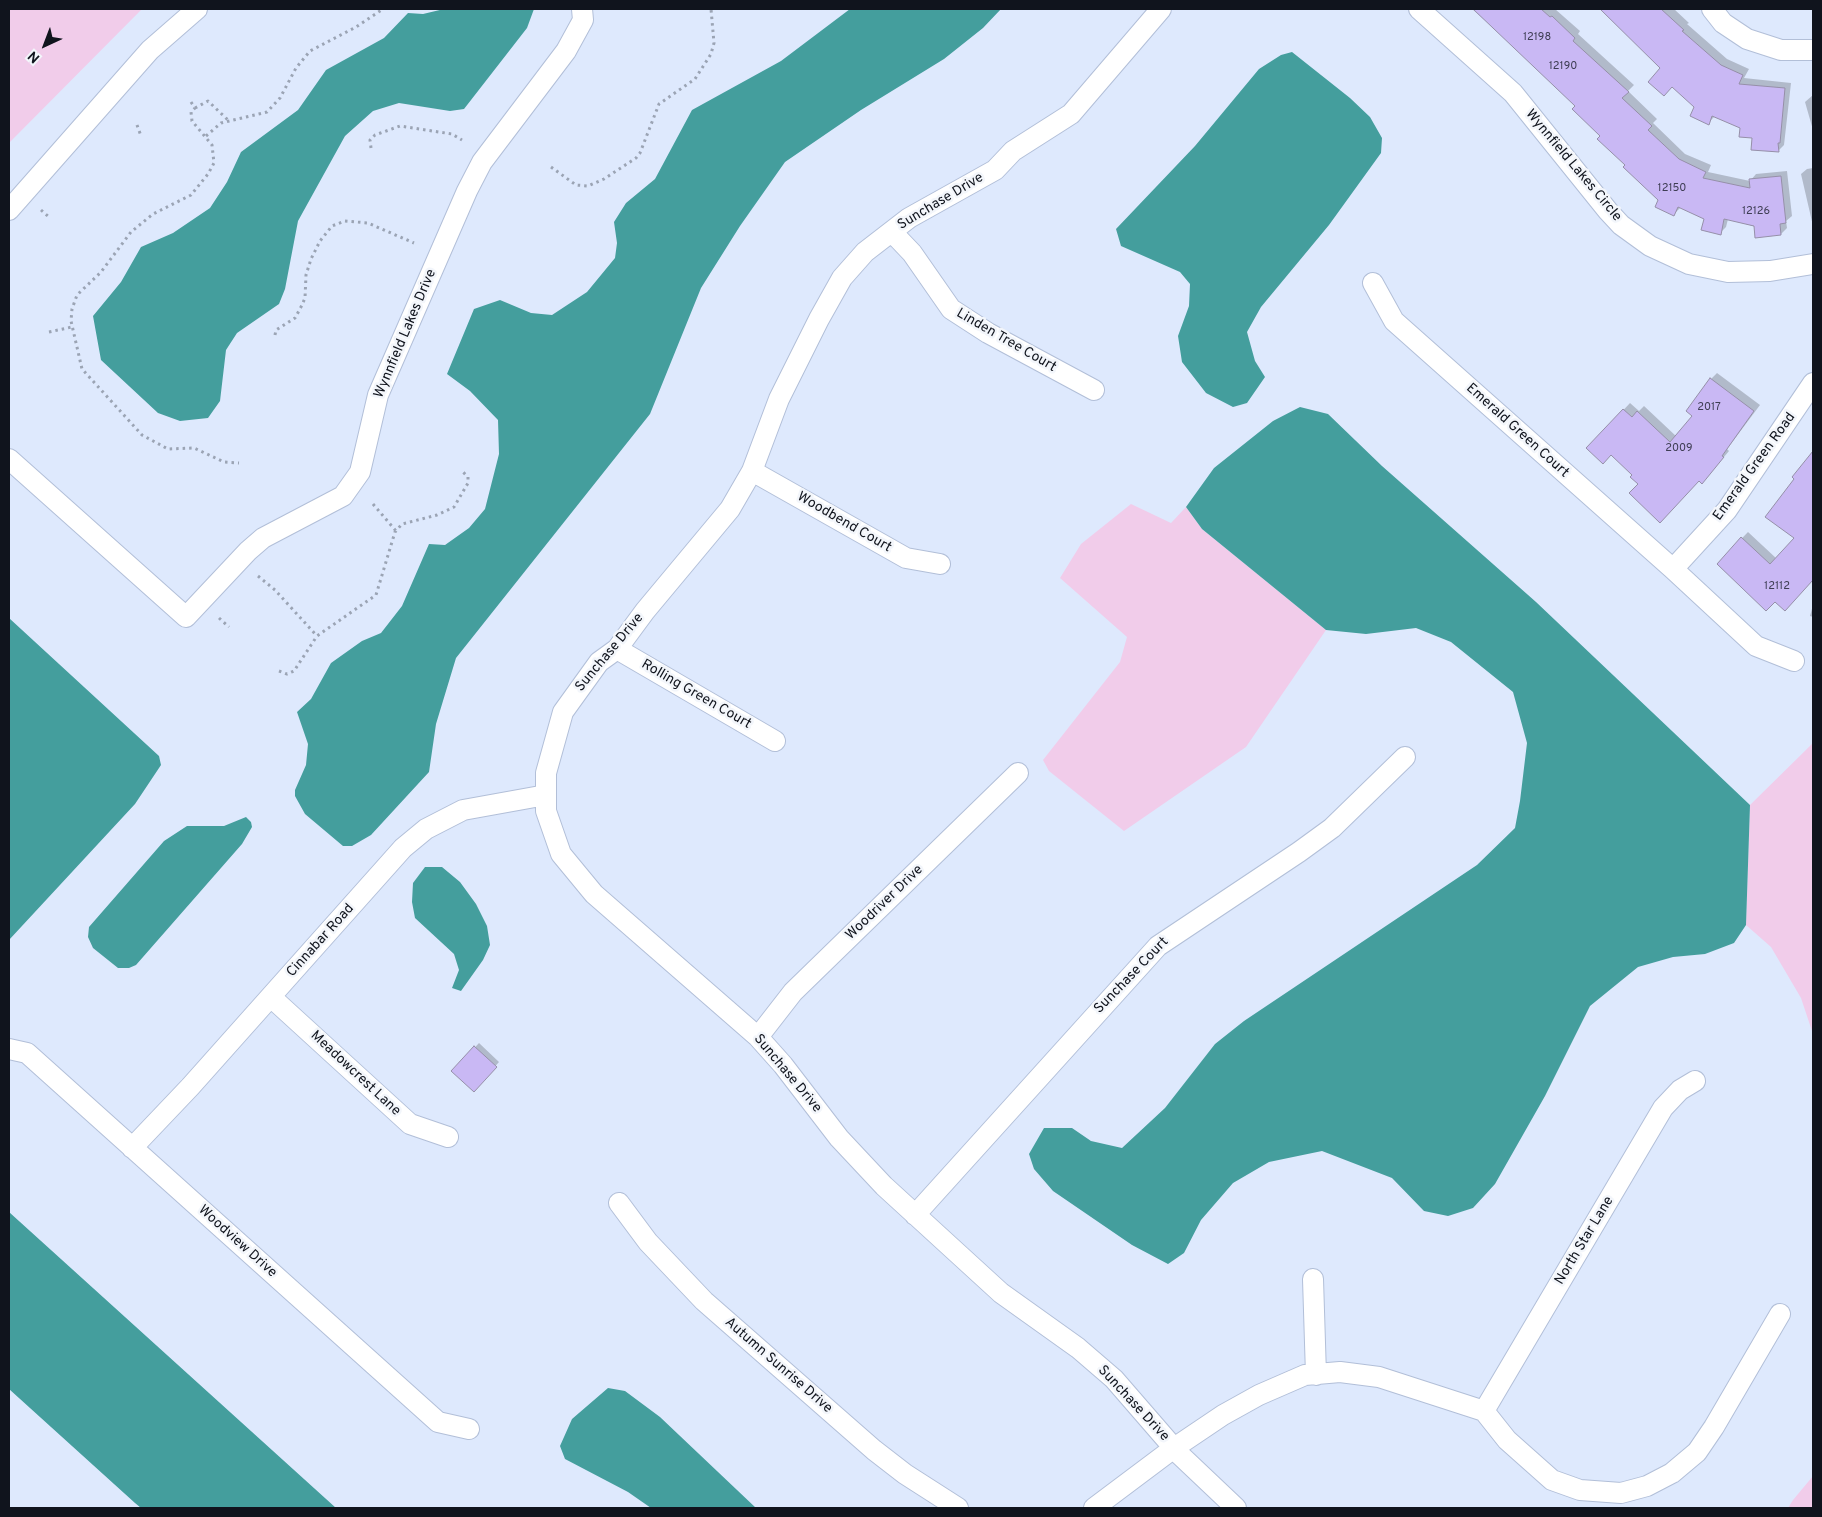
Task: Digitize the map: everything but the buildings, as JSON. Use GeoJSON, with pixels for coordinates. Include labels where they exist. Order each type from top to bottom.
{"type":"FeatureCollection","features":[{"type":"Feature","properties":{"kind":"street"},"geometry":{"type":"LineString","coordinates":[[9,210],[150,50],[197,9]]}},
{"type":"Feature","properties":{"kind":"street","name":"Wynnfield Lakes Drive"},"geometry":{"type":"LineString","coordinates":[[9,460],[186,617],[248,550],[263,538],[343,496],[360,472],[378,395],[467,191],[487,155],[566,51],[583,20],[582,9]]}},
{"type":"Feature","properties":{"kind":"street","name":"Sunchase Drive"},"geometry":{"type":"LineString","coordinates":[[1161,9],[1072,114],[1013,152],[994,170],[910,218],[865,252],[842,278],[823,311],[779,399],[752,470],[730,509],[645,611],[617,649],[599,662],[563,712],[546,773],[546,810],[561,854],[594,894],[758,1037],[783,1065],[839,1138],[884,1186],[1001,1294],[1078,1348],[1114,1379],[1174,1448],[1236,1508]]}},
{"type":"Feature","properties":{"kind":"street","name":"Wynnfield Lakes Circle"},"geometry":{"type":"LineString","coordinates":[[1419,9],[1512,93],[1608,211],[1621,225],[1650,246],[1689,264],[1728,272],[1770,271],[1813,264]]}},
{"type":"Feature","properties":{"kind":"street"},"geometry":{"type":"LineString","coordinates":[[1712,9],[1723,23],[1747,39],[1781,50],[1813,50]]}},
{"type":"Feature","properties":{"kind":"street","name":"Linden Tree Court"},"geometry":{"type":"LineString","coordinates":[[892,232],[912,253],[951,309],[988,333],[1094,390]]}},
{"type":"Feature","properties":{"kind":"street","name":"Emerald Green Court"},"geometry":{"type":"LineString","coordinates":[[1374,283],[1394,321],[1673,569],[1756,646],[1794,661]]}},
{"type":"Feature","properties":{"kind":"street","name":"Emerald Green Road"},"geometry":{"type":"LineString","coordinates":[[1673,569],[1726,510],[1813,383]]}},
{"type":"Feature","properties":{"kind":"street","name":"Woodbend Court"},"geometry":{"type":"LineString","coordinates":[[752,470],[906,558],[940,564]]}},
{"type":"Feature","properties":{"kind":"street","name":"Rolling Green Court"},"geometry":{"type":"LineString","coordinates":[[617,649],[775,742]]}},
{"type":"Feature","properties":{"kind":"street","name":"Sunchase Court"},"geometry":{"type":"LineString","coordinates":[[915,1215],[1158,946],[1306,848],[1371,792],[1405,757]]}},
{"type":"Feature","properties":{"kind":"street","name":"Woodriver Drive"},"geometry":{"type":"LineString","coordinates":[[758,1037],[793,992],[1018,774]]}},
{"type":"Feature","properties":{"kind":"street","name":"Cinnabar Road"},"geometry":{"type":"LineString","coordinates":[[132,1148],[271,997],[403,848],[426,829],[463,810],[546,795]]}},
{"type":"Feature","properties":{"kind":"street","name":"Meadowcrest Lane"},"geometry":{"type":"LineString","coordinates":[[271,997],[410,1124],[448,1137]]}},
{"type":"Feature","properties":{"kind":"street","name":"Woodview Drive"},"geometry":{"type":"LineString","coordinates":[[9,1049],[27,1053],[438,1422],[469,1429]]}},
{"type":"Feature","properties":{"kind":"street","name":"North Star Lane"},"geometry":{"type":"LineString","coordinates":[[1484,1411],[1664,1108],[1680,1090],[1696,1081]]}},
{"type":"Feature","properties":{"kind":"street","name":"Autumn Sunrise Drive"},"geometry":{"type":"LineString","coordinates":[[619,1203],[648,1242],[704,1301],[874,1450],[904,1474],[958,1508]]}},
{"type":"Feature","properties":{"kind":"street"},"geometry":{"type":"LineString","coordinates":[[1313,1279],[1316,1374]]}},
{"type":"Feature","properties":{"kind":"street"},"geometry":{"type":"LineString","coordinates":[[1094,1508],[1174,1448],[1223,1415],[1259,1395],[1305,1376],[1340,1372],[1379,1377],[1484,1411],[1507,1440],[1552,1480],[1580,1490],[1622,1501],[1672,1473],[1697,1452],[1714,1427],[1780,1314]]}},
{"type":"Feature","properties":{"kind":"path"},"geometry":{"type":"LineString","coordinates":[[206,136],[221,123],[267,112],[280,98],[296,68],[310,52],[356,27],[383,9]]}},
{"type":"Feature","properties":{"kind":"path"},"geometry":{"type":"LineString","coordinates":[[551,167],[576,185],[588,186],[604,179],[636,158],[640,153],[660,104],[695,79],[712,54],[714,43],[711,9]]}},
{"type":"Feature","properties":{"kind":"path"},"geometry":{"type":"LineString","coordinates":[[229,121],[208,101],[191,112],[192,121],[212,145],[215,156],[208,174],[191,195],[153,214],[131,232],[102,272],[77,295],[72,309],[72,327],[82,369],[142,435],[168,449],[194,448],[224,462],[239,463]]}},
{"type":"Feature","properties":{"kind":"path"},"geometry":{"type":"LineString","coordinates":[[191,102],[195,108]]}},
{"type":"Feature","properties":{"kind":"path"},"geometry":{"type":"LineString","coordinates":[[137,125],[141,136]]}},
{"type":"Feature","properties":{"kind":"path"},"geometry":{"type":"LineString","coordinates":[[371,148],[370,140],[375,135],[400,126],[452,134],[462,140]]}},
{"type":"Feature","properties":{"kind":"path"},"geometry":{"type":"LineString","coordinates":[[41,210],[50,218]]}},
{"type":"Feature","properties":{"kind":"path"},"geometry":{"type":"LineString","coordinates":[[275,335],[276,330],[295,318],[302,307],[306,298],[306,275],[311,259],[320,241],[332,226],[345,221],[360,221],[414,243]]}},
{"type":"Feature","properties":{"kind":"path"},"geometry":{"type":"LineString","coordinates":[[49,332],[72,327]]}},
{"type":"Feature","properties":{"kind":"path"},"geometry":{"type":"LineString","coordinates":[[279,671],[287,674],[294,671],[317,636],[376,595],[384,573],[391,540],[396,530],[402,524],[437,515],[454,507],[468,483],[468,477],[462,471]]}},
{"type":"Feature","properties":{"kind":"path"},"geometry":{"type":"LineString","coordinates":[[373,504],[396,530]]}},
{"type":"Feature","properties":{"kind":"path"},"geometry":{"type":"LineString","coordinates":[[258,576],[275,590],[317,636]]}},
{"type":"Feature","properties":{"kind":"path"},"geometry":{"type":"LineString","coordinates":[[219,618],[229,627]]}},
{"type":"Feature","properties":{"kind":"shaded area"},"geometry":{"type":"Polygon","coordinates":[[[9,9],[142,9],[9,143],[9,9]]]}},
{"type":"Feature","properties":{"kind":"shaded area"},"geometry":{"type":"Polygon","coordinates":[[[444,9],[534,9],[527,28],[464,109],[450,111],[399,103],[373,111],[345,136],[298,221],[285,289],[279,304],[237,333],[226,350],[220,401],[208,418],[180,421],[158,413],[101,360],[93,316],[121,282],[141,247],[173,233],[210,208],[227,182],[241,152],[298,110],[326,70],[384,38],[408,13],[423,14],[444,9]]]}},
{"type":"Feature","properties":{"kind":"shaded area"},"geometry":{"type":"Polygon","coordinates":[[[850,9],[1001,9],[983,28],[944,59],[861,110],[785,162],[740,226],[701,288],[650,414],[456,658],[436,724],[429,772],[371,835],[352,846],[343,846],[305,814],[295,796],[295,790],[306,765],[308,744],[297,712],[311,699],[331,663],[362,641],[381,633],[402,606],[429,544],[445,545],[469,528],[485,509],[499,454],[498,420],[470,391],[447,374],[474,309],[500,300],[531,313],[552,315],[587,292],[615,258],[617,243],[614,222],[626,203],[655,179],[692,110],[781,61],[850,9]]]}},
{"type":"Feature","properties":{"kind":"shaded area"},"geometry":{"type":"Polygon","coordinates":[[[1292,52],[1350,98],[1370,117],[1382,138],[1381,153],[1329,225],[1261,307],[1247,332],[1255,361],[1265,377],[1247,403],[1233,407],[1206,393],[1182,362],[1178,336],[1189,306],[1190,284],[1180,272],[1121,246],[1116,229],[1195,146],[1259,69],[1281,55],[1292,52]]]}},
{"type":"Feature","properties":{"kind":"shaded area"},"geometry":{"type":"Polygon","coordinates":[[[1300,407],[1328,414],[1382,466],[1536,602],[1750,805],[1746,925],[1734,943],[1705,954],[1673,957],[1638,967],[1590,1006],[1545,1096],[1495,1184],[1473,1208],[1448,1216],[1424,1211],[1392,1178],[1322,1151],[1269,1162],[1233,1183],[1201,1220],[1184,1253],[1168,1264],[1132,1245],[1053,1191],[1034,1169],[1029,1154],[1044,1128],[1072,1128],[1091,1141],[1122,1148],[1165,1108],[1215,1044],[1244,1021],[1477,865],[1515,828],[1520,801],[1527,743],[1513,692],[1451,642],[1416,628],[1366,634],[1326,630],[1202,529],[1186,507],[1214,468],[1273,421],[1300,407]]]}},
{"type":"Feature","properties":{"kind":"shaded area"},"geometry":{"type":"Polygon","coordinates":[[[1131,504],[1171,523],[1186,507],[1202,529],[1326,630],[1246,747],[1124,831],[1049,771],[1043,760],[1120,662],[1127,637],[1060,578],[1081,544],[1131,504]]]}},
{"type":"Feature","properties":{"kind":"shaded area"},"geometry":{"type":"Polygon","coordinates":[[[9,618],[159,756],[161,765],[135,804],[9,940],[9,618]]]}},
{"type":"Feature","properties":{"kind":"shaded area"},"geometry":{"type":"Polygon","coordinates":[[[1813,743],[1813,1034],[1801,998],[1771,947],[1746,925],[1750,805],[1813,743]]]}},
{"type":"Feature","properties":{"kind":"shaded area"},"geometry":{"type":"Polygon","coordinates":[[[246,817],[251,822],[252,827],[242,844],[136,965],[129,968],[118,968],[93,948],[88,937],[89,927],[164,841],[187,826],[224,826],[246,817]]]}},
{"type":"Feature","properties":{"kind":"shaded area"},"geometry":{"type":"Polygon","coordinates":[[[425,867],[442,867],[460,882],[476,904],[487,926],[490,945],[483,960],[461,991],[452,988],[459,970],[454,954],[415,918],[412,902],[413,883],[425,867]]]}},
{"type":"Feature","properties":{"kind":"shaded area"},"geometry":{"type":"Polygon","coordinates":[[[9,1212],[336,1508],[141,1508],[9,1389],[9,1212]]]}},
{"type":"Feature","properties":{"kind":"shaded area"},"geometry":{"type":"Polygon","coordinates":[[[608,1388],[625,1391],[660,1417],[756,1508],[651,1508],[628,1492],[565,1459],[560,1446],[572,1419],[608,1388]]]}},
{"type":"Feature","properties":{"kind":"shaded area"},"geometry":{"type":"Polygon","coordinates":[[[1813,1476],[1813,1508],[1788,1508],[1793,1500],[1813,1476]]]}}]}
